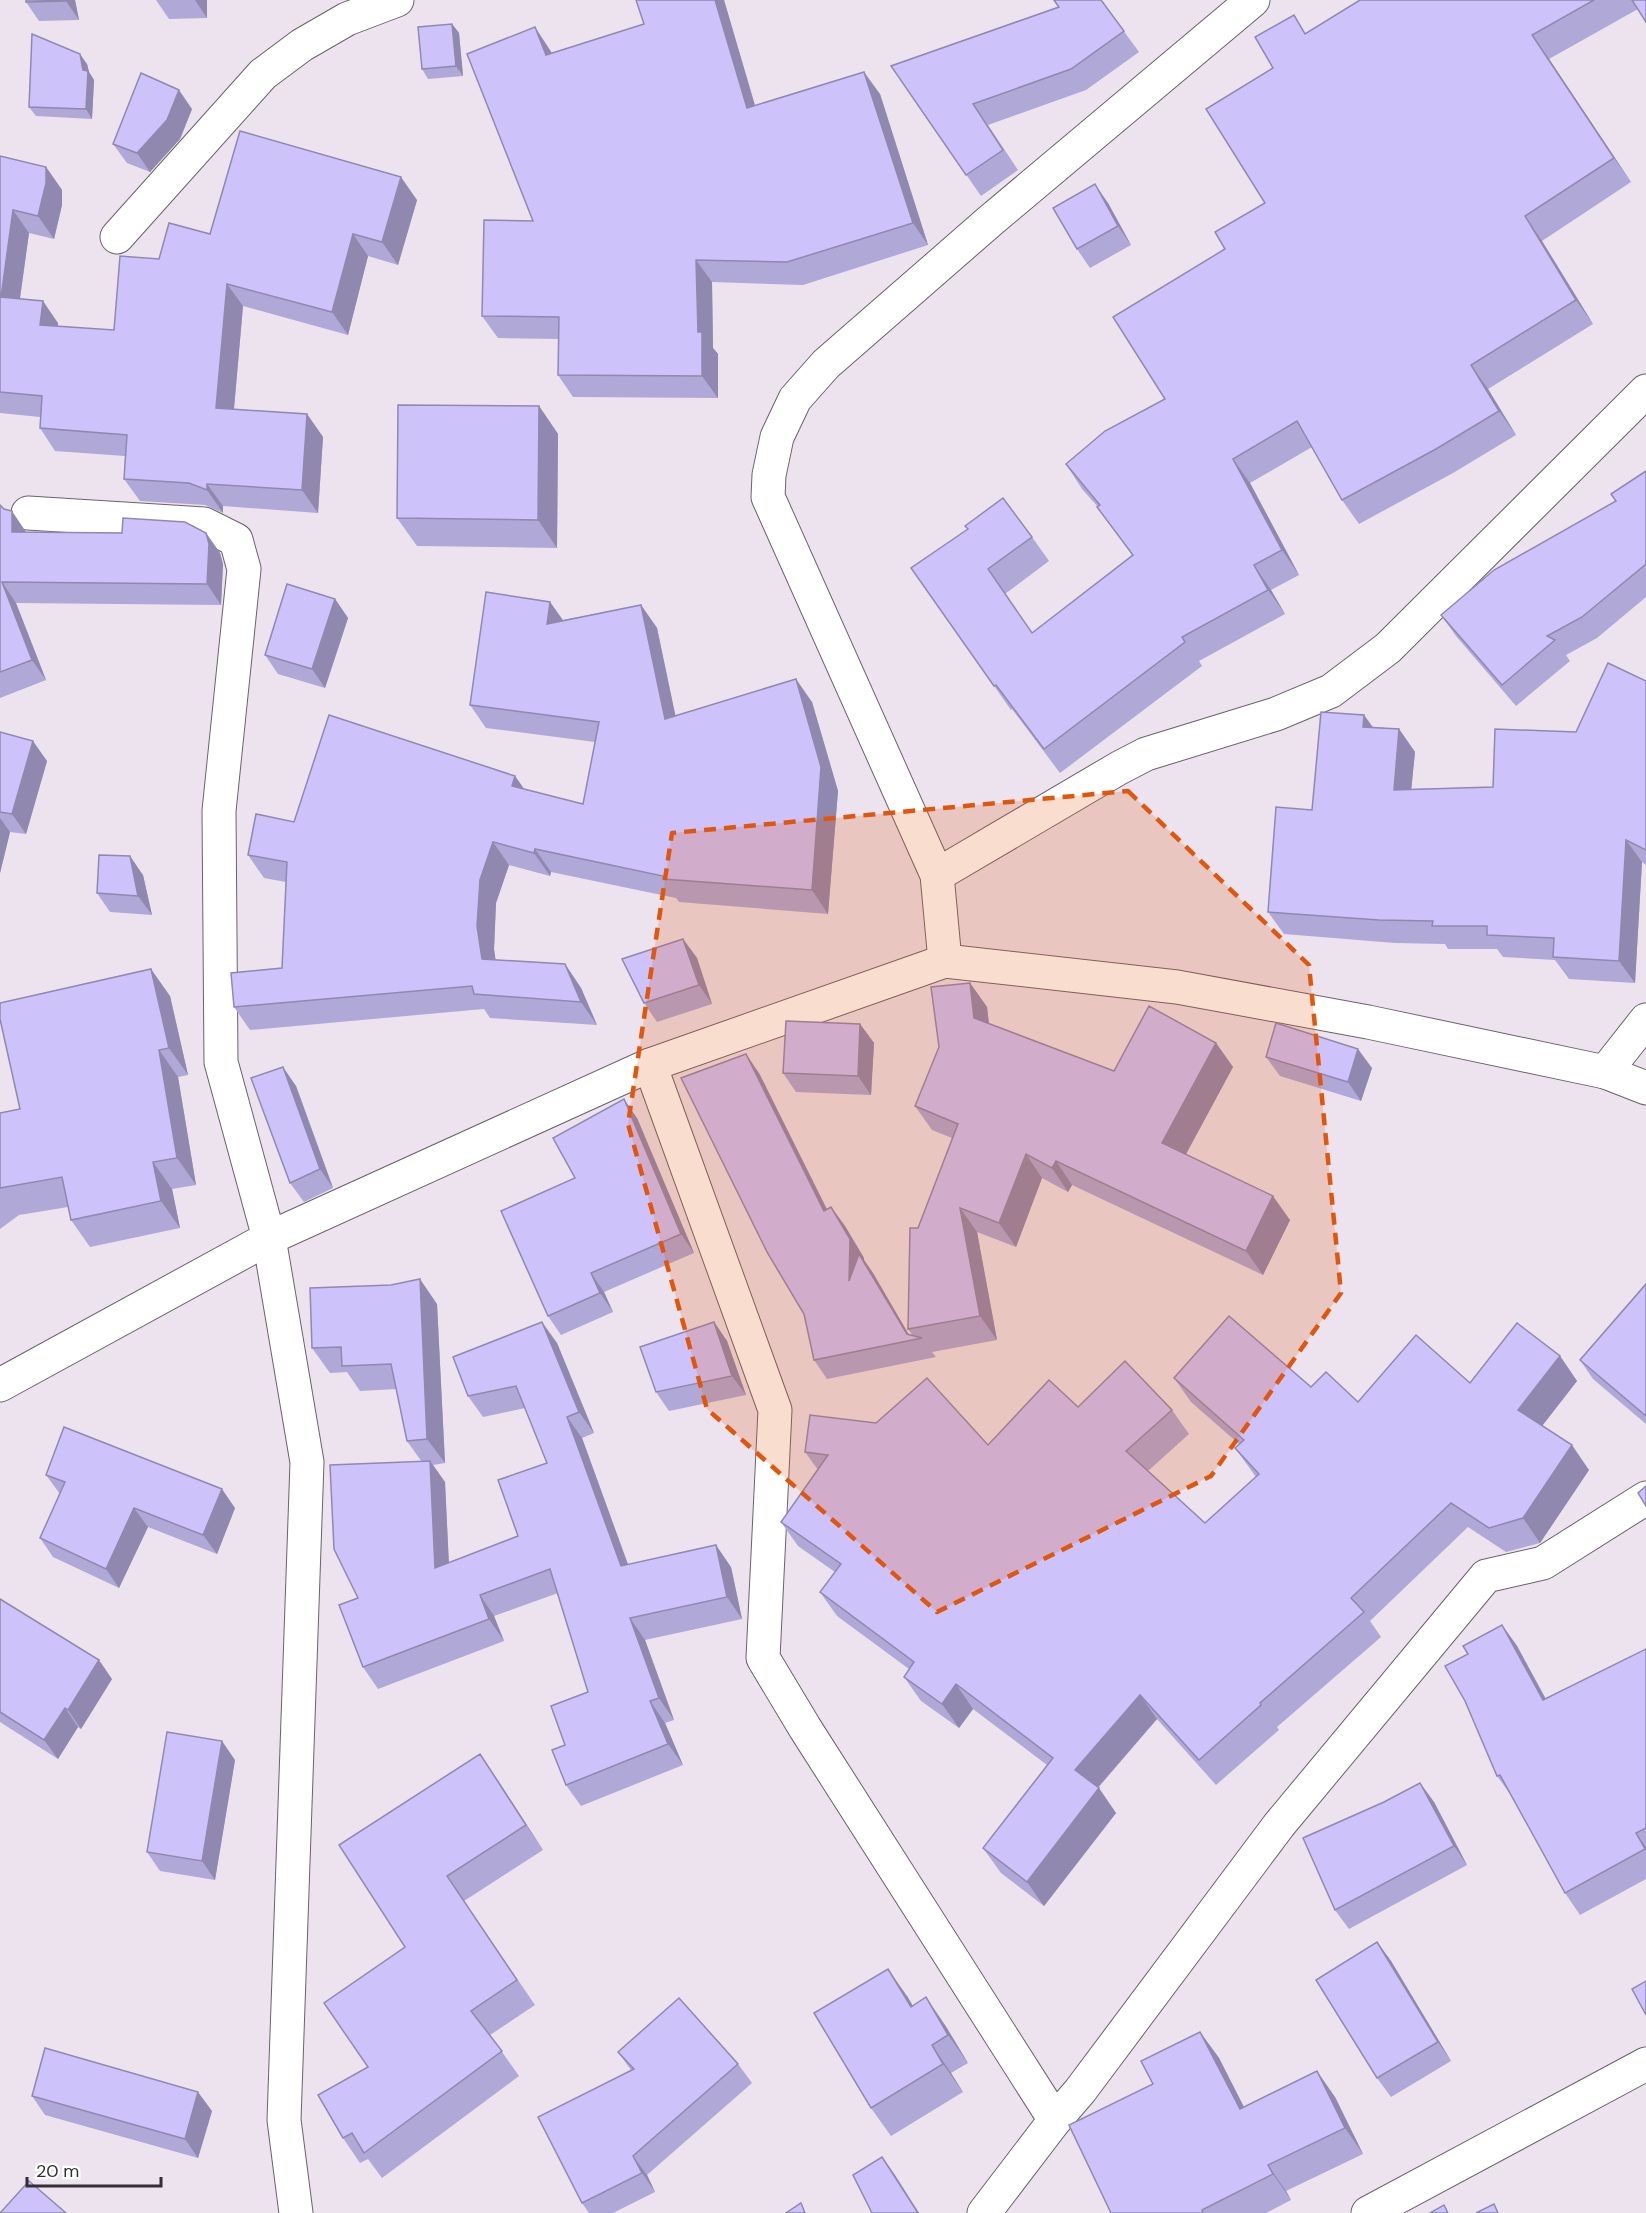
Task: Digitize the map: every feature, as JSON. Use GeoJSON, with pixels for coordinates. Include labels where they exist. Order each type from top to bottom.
{"type":"FeatureCollection","features":[{"type":"Feature","properties":{"kind":"street"},"geometry":{"type":"LineString","coordinates":[[117,237],[263,74],[302,45],[338,24],[397,0]]}},
{"type":"Feature","properties":{"kind":"street"},"geometry":{"type":"LineString","coordinates":[[945,961],[937,875],[768,497],[769,475],[777,437],[795,399],[825,364],[990,221],[1253,0]]}},
{"type":"Feature","properties":{"kind":"street"},"geometry":{"type":"LineString","coordinates":[[937,875],[1146,754],[1192,742],[1276,714],[1331,691],[1388,648],[1646,391]]}},
{"type":"Feature","properties":{"kind":"street"},"geometry":{"type":"LineString","coordinates":[[28,513],[204,524],[236,540],[244,569],[219,811],[221,1062],[269,1238],[307,1462],[284,2120],[296,2213]]}},
{"type":"Feature","properties":{"kind":"street"},"geometry":{"type":"LineString","coordinates":[[0,1385],[269,1238],[650,1065],[945,961],[1178,987],[1368,1022],[1605,1072],[1646,1088]]}},
{"type":"Feature","properties":{"kind":"street"},"geometry":{"type":"LineString","coordinates":[[1605,1072],[1646,1020]]}},
{"type":"Feature","properties":{"kind":"street"},"geometry":{"type":"LineString","coordinates":[[650,1065],[775,1410],[763,1658],[805,1728],[1055,2120]]}},
{"type":"Feature","properties":{"kind":"street"},"geometry":{"type":"LineString","coordinates":[[984,2213],[1087,2081],[1279,1825],[1486,1576],[1543,1563],[1646,1498]]}},
{"type":"Feature","properties":{"kind":"street"},"geometry":{"type":"LineString","coordinates":[[1368,2213],[1646,2064]]}},
{"type":"Feature","properties":{"kind":"highlighted area"},"geometry":{"type":"Polygon","coordinates":[[[1128,791],[1309,965],[1341,1293],[1211,1476],[937,1612],[707,1409],[628,1124],[672,833],[1128,791]]]}},
{"type":"Feature","properties":{"kind":"building"},"geometry":{"type":"Polygon","coordinates":[[[26,0],[66,0],[66,1],[26,2],[26,0]]]}},
{"type":"Feature","properties":{"kind":"building"},"geometry":{"type":"Polygon","coordinates":[[[636,0],[715,0],[747,108],[864,72],[913,223],[787,262],[696,260],[698,332],[702,332],[702,376],[558,375],[559,317],[482,316],[484,220],[533,221],[467,54],[535,27],[546,55],[644,24],[636,0]]]}},
{"type":"Feature","properties":{"kind":"building"},"geometry":{"type":"Polygon","coordinates":[[[1054,0],[1101,0],[1124,31],[1071,69],[973,104],[1003,150],[966,175],[891,66],[1059,7],[1054,0]]]}},
{"type":"Feature","properties":{"kind":"building"},"geometry":{"type":"Polygon","coordinates":[[[1360,0],[1594,0],[1532,35],[1614,158],[1525,216],[1576,300],[1471,365],[1499,411],[1436,449],[1342,500],[1297,421],[1233,459],[1282,550],[1254,565],[1268,590],[1182,637],[1185,642],[1044,749],[996,685],[994,686],[911,568],[968,529],[965,526],[1003,498],[1032,537],[988,569],[1032,633],[1133,555],[1097,507],[1100,505],[1066,464],[1105,431],[1165,399],[1113,317],[1225,249],[1215,232],[1265,203],[1206,109],[1273,68],[1255,37],[1294,15],[1305,34],[1360,0]]]}},
{"type":"Feature","properties":{"kind":"building"},"geometry":{"type":"Polygon","coordinates":[[[1632,0],[1646,0],[1646,22],[1632,0]]]}},
{"type":"Feature","properties":{"kind":"building"},"geometry":{"type":"Polygon","coordinates":[[[452,24],[456,66],[422,69],[418,27],[452,24]]]}},
{"type":"Feature","properties":{"kind":"building"},"geometry":{"type":"Polygon","coordinates":[[[32,34],[80,54],[83,70],[88,71],[86,109],[29,107],[32,34]]]}},
{"type":"Feature","properties":{"kind":"building"},"geometry":{"type":"Polygon","coordinates":[[[141,73],[179,90],[167,120],[137,153],[113,144],[141,73]]]}},
{"type":"Feature","properties":{"kind":"building"},"geometry":{"type":"Polygon","coordinates":[[[240,131],[401,177],[382,242],[353,234],[332,312],[227,284],[216,408],[307,414],[302,490],[207,484],[207,490],[189,483],[124,479],[127,435],[40,428],[42,396],[0,392],[0,156],[46,167],[46,183],[38,216],[13,210],[1,297],[43,301],[40,325],[114,330],[120,256],[159,259],[169,223],[210,234],[240,131]]]}},
{"type":"Feature","properties":{"kind":"building"},"geometry":{"type":"Polygon","coordinates":[[[1095,184],[1118,226],[1077,249],[1053,208],[1095,184]]]}},
{"type":"Feature","properties":{"kind":"building"},"geometry":{"type":"Polygon","coordinates":[[[398,405],[539,406],[538,520],[397,518],[398,405]]]}},
{"type":"Feature","properties":{"kind":"building"},"geometry":{"type":"Polygon","coordinates":[[[1646,471],[1646,564],[1582,617],[1547,636],[1555,640],[1502,685],[1441,615],[1494,570],[1616,501],[1611,494],[1646,471]]]}},
{"type":"Feature","properties":{"kind":"building"},"geometry":{"type":"Polygon","coordinates":[[[0,505],[12,511],[12,532],[122,533],[123,518],[185,522],[206,533],[209,544],[207,584],[2,582],[32,660],[0,672],[0,505]]]}},
{"type":"Feature","properties":{"kind":"building"},"geometry":{"type":"Polygon","coordinates":[[[287,584],[335,599],[312,669],[265,655],[287,584]]]}},
{"type":"Feature","properties":{"kind":"building"},"geometry":{"type":"Polygon","coordinates":[[[486,592],[550,602],[547,624],[641,605],[665,719],[796,679],[821,767],[812,890],[663,879],[663,876],[535,849],[534,853],[493,842],[480,880],[477,926],[482,959],[565,964],[581,1002],[474,994],[472,986],[234,1007],[231,973],[282,968],[287,862],[248,855],[256,814],[294,822],[329,715],[515,776],[512,786],[583,804],[599,722],[470,705],[486,592]]]}},
{"type":"Feature","properties":{"kind":"building"},"geometry":{"type":"Polygon","coordinates":[[[1608,663],[1646,681],[1646,850],[1626,840],[1619,961],[1553,957],[1554,938],[1487,935],[1487,926],[1432,926],[1433,921],[1379,920],[1268,912],[1276,807],[1312,810],[1321,712],[1364,715],[1363,727],[1399,729],[1394,790],[1493,787],[1495,729],[1576,732],[1608,663]]]}},
{"type":"Feature","properties":{"kind":"building"},"geometry":{"type":"Polygon","coordinates":[[[0,732],[33,741],[12,814],[0,812],[0,732]]]}},
{"type":"Feature","properties":{"kind":"building"},"geometry":{"type":"Polygon","coordinates":[[[99,855],[130,856],[138,896],[97,893],[99,855]]]}},
{"type":"Feature","properties":{"kind":"building"},"geometry":{"type":"Polygon","coordinates":[[[683,939],[699,985],[644,1003],[622,959],[683,939]]]}},
{"type":"Feature","properties":{"kind":"building"},"geometry":{"type":"Polygon","coordinates":[[[151,969],[169,1048],[159,1050],[177,1158],[153,1162],[161,1201],[71,1220],[62,1177],[0,1188],[0,1113],[20,1109],[0,1019],[0,1003],[151,969]]]}},
{"type":"Feature","properties":{"kind":"building"},"geometry":{"type":"Polygon","coordinates":[[[970,983],[974,1018],[1114,1071],[1149,1006],[1216,1043],[1162,1143],[1273,1196],[1246,1251],[1056,1161],[1052,1168],[1026,1154],[999,1223],[960,1208],[980,1316],[908,1329],[910,1228],[918,1228],[958,1124],[915,1106],[939,1047],[931,987],[970,983]]]}},
{"type":"Feature","properties":{"kind":"building"},"geometry":{"type":"Polygon","coordinates":[[[786,1021],[860,1024],[858,1076],[783,1073],[786,1021]]]}},
{"type":"Feature","properties":{"kind":"building"},"geometry":{"type":"Polygon","coordinates":[[[1276,1023],[1358,1049],[1348,1082],[1266,1057],[1276,1023]]]}},
{"type":"Feature","properties":{"kind":"building"},"geometry":{"type":"Polygon","coordinates":[[[746,1054],[824,1211],[831,1207],[850,1239],[849,1281],[859,1254],[907,1334],[922,1338],[814,1360],[804,1314],[767,1252],[681,1078],[746,1054]]]}},
{"type":"Feature","properties":{"kind":"building"},"geometry":{"type":"Polygon","coordinates":[[[283,1067],[320,1169],[290,1183],[251,1078],[283,1067]]]}},
{"type":"Feature","properties":{"kind":"building"},"geometry":{"type":"Polygon","coordinates":[[[624,1099],[681,1234],[591,1273],[600,1293],[548,1316],[501,1211],[575,1178],[553,1138],[624,1099]]]}},
{"type":"Feature","properties":{"kind":"building"},"geometry":{"type":"Polygon","coordinates":[[[420,1279],[427,1439],[407,1441],[391,1364],[342,1366],[341,1347],[312,1348],[310,1288],[391,1285],[420,1279]]]}},
{"type":"Feature","properties":{"kind":"building"},"geometry":{"type":"Polygon","coordinates":[[[1646,1284],[1646,1416],[1580,1360],[1646,1284]]]}},
{"type":"Feature","properties":{"kind":"building"},"geometry":{"type":"Polygon","coordinates":[[[1229,1316],[1311,1387],[1326,1372],[1358,1402],[1416,1335],[1470,1383],[1517,1323],[1560,1356],[1518,1410],[1572,1445],[1523,1518],[1489,1528],[1451,1503],[1351,1598],[1364,1612],[1199,1760],[1140,1695],[1075,1770],[1099,1788],[1027,1882],[983,1848],[1053,1758],[956,1684],[942,1704],[904,1677],[914,1662],[820,1592],[841,1564],[781,1522],[828,1455],[805,1452],[810,1415],[876,1423],[927,1378],[988,1445],[1049,1380],[1078,1407],[1125,1361],[1172,1410],[1126,1451],[1205,1523],[1259,1474],[1235,1448],[1244,1440],[1174,1378],[1229,1316]]]}},
{"type":"Feature","properties":{"kind":"building"},"geometry":{"type":"Polygon","coordinates":[[[542,1322],[579,1412],[567,1417],[621,1566],[716,1545],[727,1597],[630,1618],[659,1698],[650,1701],[668,1744],[566,1785],[552,1750],[565,1745],[551,1706],[588,1692],[550,1569],[480,1595],[489,1619],[363,1667],[339,1605],[358,1598],[334,1549],[330,1465],[430,1461],[435,1568],[518,1536],[498,1480],[547,1463],[516,1386],[468,1396],[453,1357],[542,1322]]]}},
{"type":"Feature","properties":{"kind":"building"},"geometry":{"type":"Polygon","coordinates":[[[714,1322],[732,1376],[656,1392],[640,1347],[714,1322]]]}},
{"type":"Feature","properties":{"kind":"building"},"geometry":{"type":"Polygon","coordinates":[[[64,1427],[222,1489],[203,1535],[134,1508],[106,1569],[40,1538],[65,1482],[46,1475],[64,1427]]]}},
{"type":"Feature","properties":{"kind":"building"},"geometry":{"type":"Polygon","coordinates":[[[1646,1486],[1646,1506],[1638,1493],[1646,1486]]]}},
{"type":"Feature","properties":{"kind":"building"},"geometry":{"type":"Polygon","coordinates":[[[0,1599],[99,1660],[68,1710],[65,1708],[44,1740],[0,1712],[0,1599]]]}},
{"type":"Feature","properties":{"kind":"building"},"geometry":{"type":"Polygon","coordinates":[[[1502,1625],[1543,1700],[1646,1649],[1646,1828],[1636,1833],[1645,1849],[1565,1893],[1500,1775],[1497,1776],[1465,1701],[1445,1666],[1468,1654],[1463,1646],[1502,1625]]]}},
{"type":"Feature","properties":{"kind":"building"},"geometry":{"type":"Polygon","coordinates":[[[167,1732],[222,1741],[202,1861],[147,1852],[167,1732]]]}},
{"type":"Feature","properties":{"kind":"building"},"geometry":{"type":"Polygon","coordinates":[[[480,1754],[526,1825],[447,1876],[517,1980],[471,2011],[502,2051],[364,2153],[352,2133],[343,2138],[318,2095],[368,2067],[324,2003],[405,1947],[339,1845],[480,1754]]]}},
{"type":"Feature","properties":{"kind":"building"},"geometry":{"type":"Polygon","coordinates":[[[1420,1783],[1454,1846],[1335,1910],[1303,1838],[1384,1802],[1420,1783]]]}},
{"type":"Feature","properties":{"kind":"building"},"geometry":{"type":"Polygon","coordinates":[[[1377,1942],[1438,2042],[1377,2078],[1316,1980],[1377,1942]]]}},
{"type":"Feature","properties":{"kind":"building"},"geometry":{"type":"Polygon","coordinates":[[[888,1969],[911,2007],[926,1997],[948,2035],[932,2045],[943,2064],[871,2108],[814,2013],[888,1969]]]}},
{"type":"Feature","properties":{"kind":"building"},"geometry":{"type":"Polygon","coordinates":[[[1646,1981],[1646,2015],[1632,1989],[1646,1981]]]}},
{"type":"Feature","properties":{"kind":"building"},"geometry":{"type":"Polygon","coordinates":[[[679,1998],[738,2064],[633,2156],[642,2173],[582,2203],[538,2117],[634,2069],[618,2052],[679,1998]]]}},
{"type":"Feature","properties":{"kind":"building"},"geometry":{"type":"Polygon","coordinates":[[[1200,2032],[1240,2109],[1317,2071],[1345,2128],[1268,2165],[1273,2174],[1202,2210],[1203,2213],[1111,2213],[1069,2125],[1153,2084],[1141,2061],[1200,2032]]]}},
{"type":"Feature","properties":{"kind":"building"},"geometry":{"type":"Polygon","coordinates":[[[45,2048],[198,2092],[185,2139],[32,2096],[45,2048]]]}},
{"type":"Feature","properties":{"kind":"building"},"geometry":{"type":"Polygon","coordinates":[[[882,2157],[918,2213],[872,2213],[853,2175],[882,2157]]]}},
{"type":"Feature","properties":{"kind":"building"},"geometry":{"type":"Polygon","coordinates":[[[29,2181],[66,2213],[0,2213],[29,2181]]]}},
{"type":"Feature","properties":{"kind":"building"},"geometry":{"type":"Polygon","coordinates":[[[801,2203],[805,2213],[786,2213],[801,2203]]]}},
{"type":"Feature","properties":{"kind":"building"},"geometry":{"type":"Polygon","coordinates":[[[1494,2204],[1498,2213],[1476,2213],[1494,2204]]]}},
{"type":"Feature","properties":{"kind":"building"},"geometry":{"type":"Polygon","coordinates":[[[1444,2205],[1448,2213],[1430,2213],[1444,2205]]]}}]}
